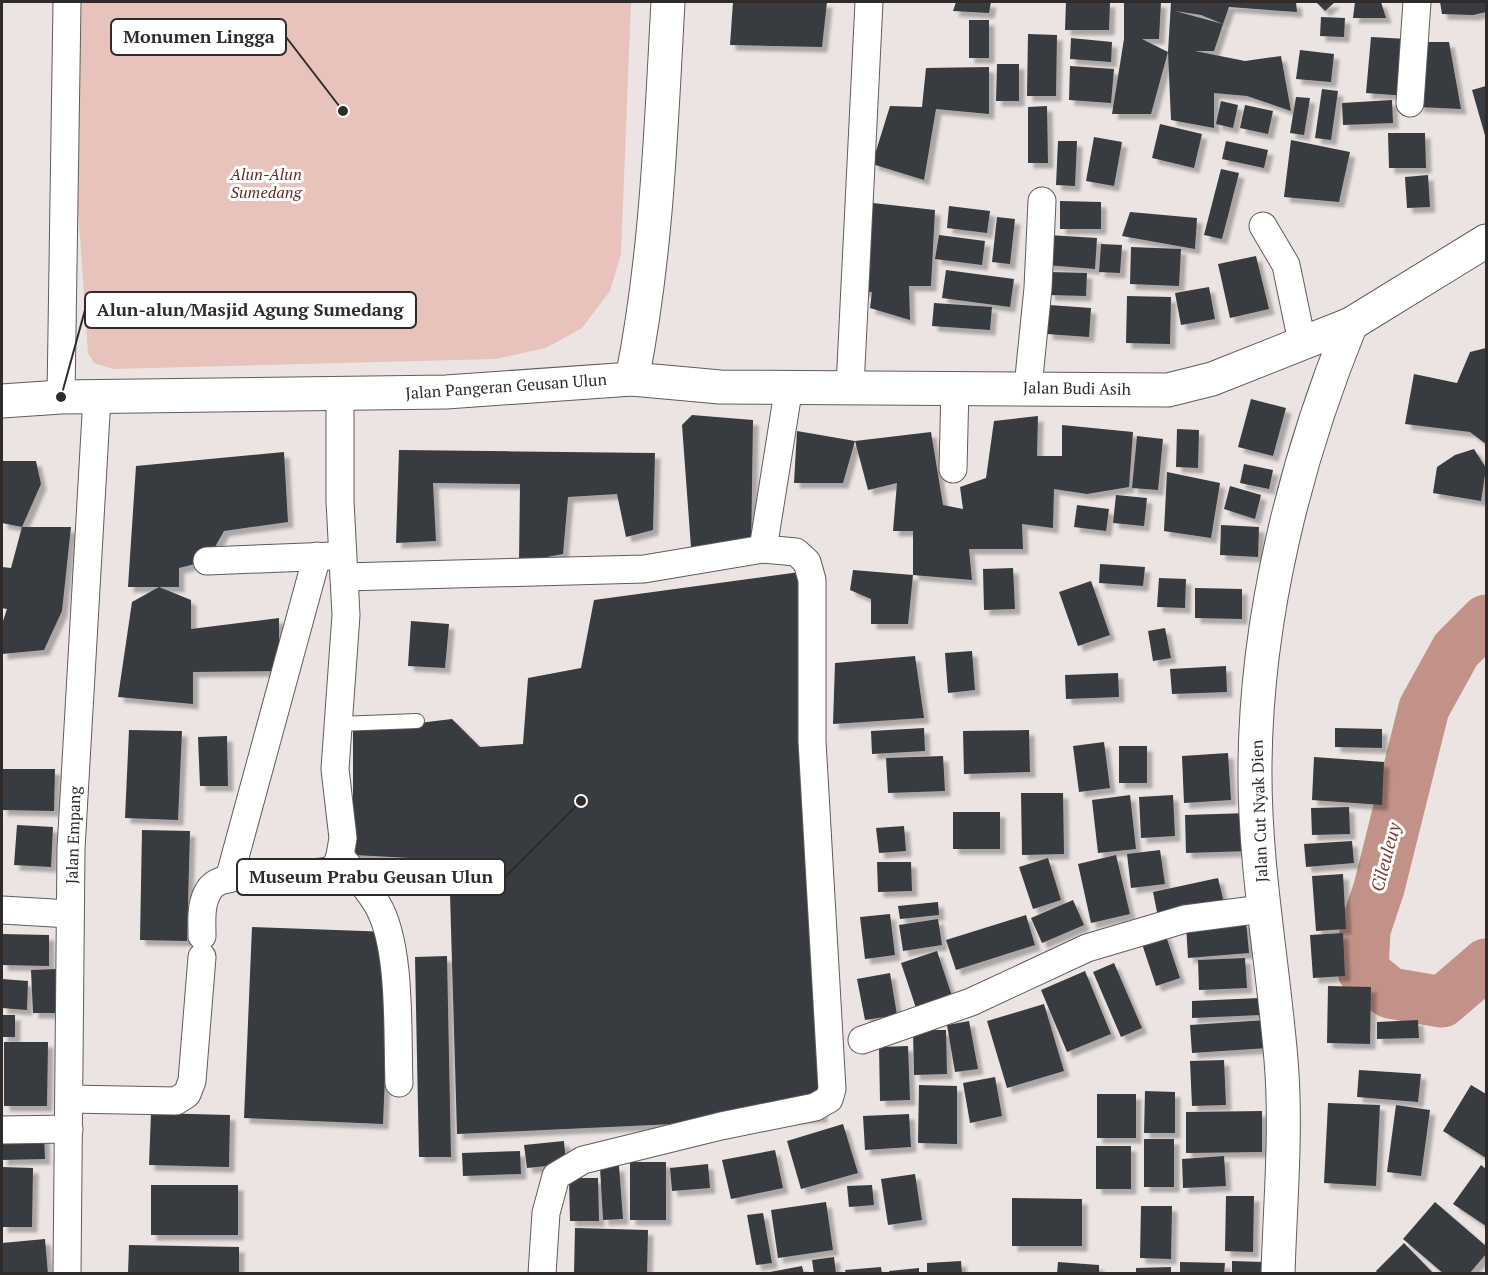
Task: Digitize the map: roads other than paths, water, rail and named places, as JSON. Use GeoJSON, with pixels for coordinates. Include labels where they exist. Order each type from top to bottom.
{"type":"FeatureCollection","features":[{"type":"Feature","properties":{"kind":"street"},"geometry":{"type":"LineString","coordinates":[[61,398],[67,2]]}},
{"type":"Feature","properties":{"kind":"street"},"geometry":{"type":"LineString","coordinates":[[632,378],[648,286],[659,176],[668,2]]}},
{"type":"Feature","properties":{"kind":"street"},"geometry":{"type":"LineString","coordinates":[[850,387],[869,2]]}},
{"type":"Feature","properties":{"kind":"street"},"geometry":{"type":"LineString","coordinates":[[1410,103],[1417,2]]}},
{"type":"Feature","properties":{"kind":"street"},"geometry":{"type":"LineString","coordinates":[[1028,387],[1038,288],[1042,201]]}},
{"type":"Feature","properties":{"kind":"street"},"geometry":{"type":"LineString","coordinates":[[1263,226],[1286,266],[1302,342]]}},
{"type":"Feature","properties":{"kind":"street","name":"Jalan Budi Asih"},"geometry":{"type":"LineString","coordinates":[[632,378],[720,387],[1028,387],[1168,390],[1191,386],[1351,324],[1486,241]]}},
{"type":"Feature","properties":{"kind":"street","name":"Jalan Cut Nyak Dien"},"geometry":{"type":"LineString","coordinates":[[1278,1274],[1281,1062],[1262,909],[1255,767],[1262,656],[1280,557],[1309,438],[1351,324]]}},
{"type":"Feature","properties":{"kind":"street","name":"Jalan Pangeran Geusan Ulun"},"geometry":{"type":"LineString","coordinates":[[2,401],[98,397],[446,392],[632,378]]}},
{"type":"Feature","properties":{"kind":"street"},"geometry":{"type":"LineString","coordinates":[[763,549],[789,386]]}},
{"type":"Feature","properties":{"kind":"street"},"geometry":{"type":"LineString","coordinates":[[953,469],[955,387]]}},
{"type":"Feature","properties":{"kind":"street"},"geometry":{"type":"LineString","coordinates":[[229,879],[335,563],[340,501],[340,395]]}},
{"type":"Feature","properties":{"kind":"street","name":"Jalan Empang"},"geometry":{"type":"LineString","coordinates":[[67,1274],[71,849],[98,397]]}},
{"type":"Feature","properties":{"kind":"street"},"geometry":{"type":"LineString","coordinates":[[207,561],[645,569],[763,549],[796,552],[807,562],[812,580],[812,741],[832,1089],[829,1099],[815,1107],[721,1126],[583,1160],[556,1176],[546,1214],[542,1274]]}},
{"type":"Feature","properties":{"kind":"street"},"geometry":{"type":"LineString","coordinates":[[69,1098],[176,1101],[187,1094],[192,1081],[202,946],[202,908],[209,889],[219,881],[229,879],[273,873],[323,873],[335,869],[343,838],[335,769],[346,615],[335,563]]}},
{"type":"Feature","properties":{"kind":"street"},"geometry":{"type":"LineString","coordinates":[[340,856],[378,906],[393,954],[399,1083]]}},
{"type":"Feature","properties":{"kind":"street"},"geometry":{"type":"LineString","coordinates":[[862,1040],[971,1002],[1087,948],[1185,919],[1262,909]]}},
{"type":"Feature","properties":{"kind":"street"},"geometry":{"type":"LineString","coordinates":[[2,910],[70,915]]}},
{"type":"Feature","properties":{"kind":"street"},"geometry":{"type":"LineString","coordinates":[[2,1130],[69,1129]]}},
{"type":"Feature","properties":{"kind":"lane"},"geometry":{"type":"LineString","coordinates":[[338,724],[417,721]]}},
{"type":"Feature","properties":{"kind":"waterway","name":"Cileuleuy"},"geometry":{"type":"LineString","coordinates":[[1486,620],[1456,650],[1424,708],[1379,888],[1365,930],[1363,971],[1390,993],[1442,1002],[1486,964]]}},
{"type":"Feature","properties":{"kind":"place","name":"Monumen Lingga"},"geometry":{"type":"Point","coordinates":[343,111]}},
{"type":"Feature","properties":{"kind":"place","name":"Alun-alun/Masjid Agung Sumedang"},"geometry":{"type":"Point","coordinates":[61,397]}},
{"type":"Feature","properties":{"kind":"place","name":"Museum Prabu Geusan Ulun"},"geometry":{"type":"Point","coordinates":[581,801]}},
{"type":"Feature","properties":{"kind":"park label","name":"Alun-Alun Sumedang"},"geometry":{"type":"Point","coordinates":[266,183]}}]}
